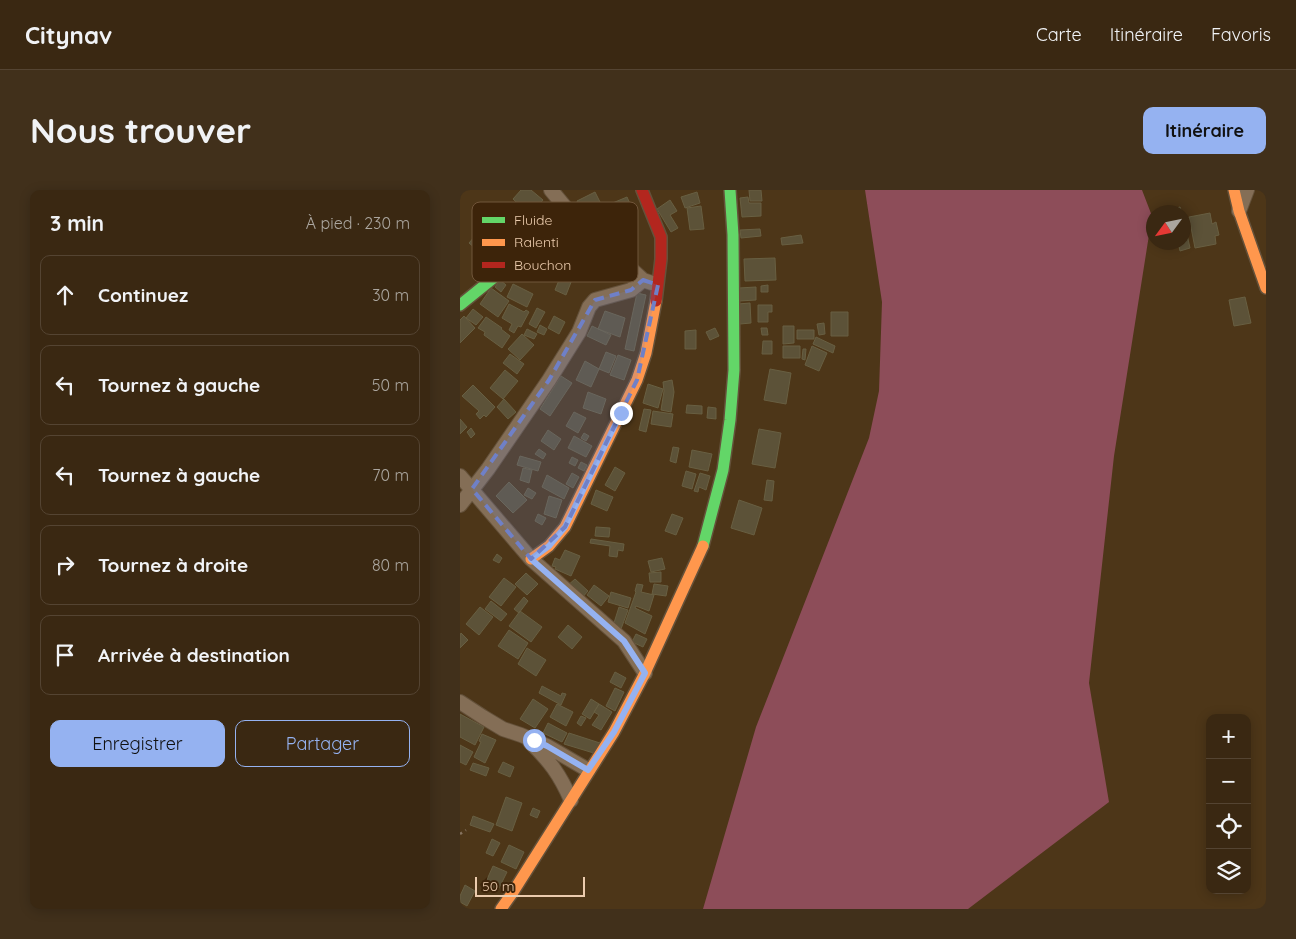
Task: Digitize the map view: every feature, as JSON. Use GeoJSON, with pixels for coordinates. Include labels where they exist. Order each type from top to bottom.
{"type":"FeatureCollection","features":[{"type":"Feature","properties":{"kind":"street"},"geometry":{"type":"LineString","coordinates":[[551,190],[561,202]]}},
{"type":"Feature","properties":{"kind":"street"},"geometry":{"type":"LineString","coordinates":[[531,559],[549,546],[565,527],[637,380],[646,353],[658,285],[661,237],[642,190]]}},
{"type":"Feature","properties":{"kind":"street"},"geometry":{"type":"LineString","coordinates":[[501,909],[614,732],[645,673],[703,547],[723,470],[734,370],[733,235],[730,190]]}},
{"type":"Feature","properties":{"kind":"street"},"geometry":{"type":"LineString","coordinates":[[1234,190],[1239,211],[1266,288]]}},
{"type":"Feature","properties":{"kind":"street"},"geometry":{"type":"LineString","coordinates":[[1239,211],[1247,190]]}},
{"type":"Feature","properties":{"kind":"street"},"geometry":{"type":"LineString","coordinates":[[638,275],[644,280],[658,285]]}},
{"type":"Feature","properties":{"kind":"street"},"geometry":{"type":"LineString","coordinates":[[460,505],[488,469],[549,380],[579,332],[589,307],[595,300],[631,290],[644,280]]}},
{"type":"Feature","properties":{"kind":"street"},"geometry":{"type":"LineString","coordinates":[[460,305],[488,282]]}},
{"type":"Feature","properties":{"kind":"street"},"geometry":{"type":"LineString","coordinates":[[460,476],[531,559],[624,641],[645,673]]}},
{"type":"Feature","properties":{"kind":"street"},"geometry":{"type":"LineString","coordinates":[[460,702],[465,707],[503,729],[547,746],[588,770]]}},
{"type":"Feature","properties":{"kind":"street"},"geometry":{"type":"LineString","coordinates":[[521,735],[556,770],[571,800]]}},
{"type":"Feature","properties":{"kind":"path"},"geometry":{"type":"LineString","coordinates":[[460,834],[466,830]]}},
{"type":"Feature","properties":{"kind":"highlighted area"},"geometry":{"type":"Polygon","coordinates":[[[643,280],[658,285],[637,380],[565,527],[531,559],[472,489],[549,380],[595,300],[631,290],[643,280]]]}},
{"type":"Feature","properties":{"kind":"shaded area"},"geometry":{"type":"Polygon","coordinates":[[[865,190],[1142,190],[1148,205],[1146,205],[1147,250],[1114,456],[1089,683],[1109,802],[968,909],[703,909],[756,727],[869,438],[879,391],[882,302],[865,190]]]}},
{"type":"Feature","properties":{"kind":"building"},"geometry":{"type":"Polygon","coordinates":[[[521,190],[531,190],[543,200],[541,202],[516,202],[513,199],[521,190]]]}},
{"type":"Feature","properties":{"kind":"building"},"geometry":{"type":"Polygon","coordinates":[[[749,190],[761,190],[762,201],[750,201],[749,190]]]}},
{"type":"Feature","properties":{"kind":"building"},"geometry":{"type":"Polygon","coordinates":[[[595,192],[600,202],[577,202],[595,192]]]}},
{"type":"Feature","properties":{"kind":"building"},"geometry":{"type":"Polygon","coordinates":[[[697,192],[700,203],[685,208],[681,197],[697,192]]]}},
{"type":"Feature","properties":{"kind":"building"},"geometry":{"type":"Polygon","coordinates":[[[627,197],[629,202],[615,202],[627,197]]]}},
{"type":"Feature","properties":{"kind":"building"},"geometry":{"type":"Polygon","coordinates":[[[748,197],[749,203],[761,203],[761,216],[742,217],[740,198],[748,197]]]}},
{"type":"Feature","properties":{"kind":"building"},"geometry":{"type":"Polygon","coordinates":[[[670,200],[677,211],[670,215],[678,228],[671,232],[657,209],[670,200]]]}},
{"type":"Feature","properties":{"kind":"building"},"geometry":{"type":"Polygon","coordinates":[[[701,206],[704,229],[690,230],[687,208],[701,206]]]}},
{"type":"Feature","properties":{"kind":"building"},"geometry":{"type":"Polygon","coordinates":[[[1210,213],[1212,224],[1216,222],[1219,235],[1215,236],[1216,244],[1195,248],[1191,217],[1210,213]]]}},
{"type":"Feature","properties":{"kind":"building"},"geometry":{"type":"Polygon","coordinates":[[[760,229],[761,236],[741,238],[740,230],[760,229]]]}},
{"type":"Feature","properties":{"kind":"building"},"geometry":{"type":"Polygon","coordinates":[[[801,235],[803,243],[782,245],[781,238],[801,235]]]}},
{"type":"Feature","properties":{"kind":"building"},"geometry":{"type":"Polygon","coordinates":[[[775,258],[776,280],[745,281],[744,259],[775,258]]]}},
{"type":"Feature","properties":{"kind":"building"},"geometry":{"type":"Polygon","coordinates":[[[499,282],[506,285],[501,292],[495,287],[499,282]]]}},
{"type":"Feature","properties":{"kind":"building"},"geometry":{"type":"Polygon","coordinates":[[[558,282],[571,282],[566,295],[555,290],[558,282]]]}},
{"type":"Feature","properties":{"kind":"building"},"geometry":{"type":"Polygon","coordinates":[[[513,284],[533,294],[527,307],[507,297],[513,284]]]}},
{"type":"Feature","properties":{"kind":"building"},"geometry":{"type":"Polygon","coordinates":[[[768,285],[768,292],[761,292],[761,286],[768,285]]]}},
{"type":"Feature","properties":{"kind":"building"},"geometry":{"type":"Polygon","coordinates":[[[756,287],[756,300],[739,301],[739,288],[756,287]]]}},
{"type":"Feature","properties":{"kind":"building"},"geometry":{"type":"Polygon","coordinates":[[[491,288],[509,301],[498,317],[480,304],[491,288]]]}},
{"type":"Feature","properties":{"kind":"building"},"geometry":{"type":"Polygon","coordinates":[[[637,293],[646,295],[634,351],[625,349],[637,293]]]}},
{"type":"Feature","properties":{"kind":"building"},"geometry":{"type":"Polygon","coordinates":[[[1245,297],[1251,323],[1234,326],[1229,300],[1245,297]]]}},
{"type":"Feature","properties":{"kind":"building"},"geometry":{"type":"Polygon","coordinates":[[[750,303],[751,323],[740,324],[738,304],[750,303]]]}},
{"type":"Feature","properties":{"kind":"building"},"geometry":{"type":"Polygon","coordinates":[[[509,304],[524,312],[526,310],[529,312],[521,327],[518,326],[514,333],[509,330],[512,324],[502,318],[509,304]]]}},
{"type":"Feature","properties":{"kind":"building"},"geometry":{"type":"Polygon","coordinates":[[[758,305],[772,305],[772,312],[768,312],[768,322],[758,322],[758,305]]]}},
{"type":"Feature","properties":{"kind":"building"},"geometry":{"type":"Polygon","coordinates":[[[537,308],[545,312],[536,328],[529,324],[537,308]]]}},
{"type":"Feature","properties":{"kind":"building"},"geometry":{"type":"Polygon","coordinates":[[[473,309],[483,317],[476,325],[466,318],[473,309]]]}},
{"type":"Feature","properties":{"kind":"building"},"geometry":{"type":"Polygon","coordinates":[[[605,311],[625,318],[620,337],[598,329],[605,311]]]}},
{"type":"Feature","properties":{"kind":"building"},"geometry":{"type":"Polygon","coordinates":[[[831,312],[848,312],[848,336],[831,336],[831,312]]]}},
{"type":"Feature","properties":{"kind":"building"},"geometry":{"type":"Polygon","coordinates":[[[464,316],[475,328],[460,343],[460,320],[464,316]]]}},
{"type":"Feature","properties":{"kind":"building"},"geometry":{"type":"Polygon","coordinates":[[[554,316],[565,322],[559,334],[548,328],[554,316]]]}},
{"type":"Feature","properties":{"kind":"building"},"geometry":{"type":"Polygon","coordinates":[[[486,317],[510,336],[502,348],[484,335],[485,332],[478,328],[486,317]]]}},
{"type":"Feature","properties":{"kind":"building"},"geometry":{"type":"Polygon","coordinates":[[[824,323],[825,334],[819,335],[817,324],[824,323]]]}},
{"type":"Feature","properties":{"kind":"building"},"geometry":{"type":"Polygon","coordinates":[[[540,325],[547,329],[544,335],[537,332],[540,325]]]}},
{"type":"Feature","properties":{"kind":"building"},"geometry":{"type":"Polygon","coordinates":[[[592,326],[611,335],[606,345],[587,336],[592,326]]]}},
{"type":"Feature","properties":{"kind":"building"},"geometry":{"type":"Polygon","coordinates":[[[783,326],[794,326],[794,343],[783,344],[783,326]]]}},
{"type":"Feature","properties":{"kind":"building"},"geometry":{"type":"Polygon","coordinates":[[[715,328],[719,336],[710,340],[706,332],[715,328]]]}},
{"type":"Feature","properties":{"kind":"building"},"geometry":{"type":"Polygon","coordinates":[[[761,328],[767,328],[768,335],[762,335],[761,328]]]}},
{"type":"Feature","properties":{"kind":"building"},"geometry":{"type":"Polygon","coordinates":[[[527,329],[537,334],[534,339],[524,335],[527,329]]]}},
{"type":"Feature","properties":{"kind":"building"},"geometry":{"type":"Polygon","coordinates":[[[696,330],[696,349],[685,349],[685,331],[696,330]]]}},
{"type":"Feature","properties":{"kind":"building"},"geometry":{"type":"Polygon","coordinates":[[[797,330],[814,330],[814,339],[797,339],[797,330]]]}},
{"type":"Feature","properties":{"kind":"building"},"geometry":{"type":"Polygon","coordinates":[[[522,334],[534,345],[520,360],[508,349],[522,334]]]}},
{"type":"Feature","properties":{"kind":"building"},"geometry":{"type":"Polygon","coordinates":[[[816,337],[835,346],[833,353],[813,344],[816,337]]]}},
{"type":"Feature","properties":{"kind":"building"},"geometry":{"type":"Polygon","coordinates":[[[763,341],[772,341],[772,354],[762,354],[763,341]]]}},
{"type":"Feature","properties":{"kind":"building"},"geometry":{"type":"Polygon","coordinates":[[[783,346],[800,346],[800,358],[783,358],[783,346]]]}},
{"type":"Feature","properties":{"kind":"building"},"geometry":{"type":"Polygon","coordinates":[[[812,346],[827,353],[819,371],[805,365],[812,346]]]}},
{"type":"Feature","properties":{"kind":"building"},"geometry":{"type":"Polygon","coordinates":[[[803,349],[806,349],[805,360],[802,359],[803,349]]]}},
{"type":"Feature","properties":{"kind":"building"},"geometry":{"type":"Polygon","coordinates":[[[606,352],[616,356],[609,373],[599,369],[606,352]]]}},
{"type":"Feature","properties":{"kind":"building"},"geometry":{"type":"Polygon","coordinates":[[[510,354],[524,364],[517,374],[503,363],[510,354]]]}},
{"type":"Feature","properties":{"kind":"building"},"geometry":{"type":"Polygon","coordinates":[[[618,355],[631,360],[624,380],[610,375],[618,355]]]}},
{"type":"Feature","properties":{"kind":"building"},"geometry":{"type":"Polygon","coordinates":[[[585,361],[599,369],[591,387],[576,380],[585,361]]]}},
{"type":"Feature","properties":{"kind":"building"},"geometry":{"type":"Polygon","coordinates":[[[770,369],[791,373],[786,404],[764,400],[770,369]]]}},
{"type":"Feature","properties":{"kind":"building"},"geometry":{"type":"Polygon","coordinates":[[[505,370],[518,381],[503,399],[490,388],[505,370]]]}},
{"type":"Feature","properties":{"kind":"building"},"geometry":{"type":"Polygon","coordinates":[[[561,376],[572,383],[550,416],[540,409],[561,376]]]}},
{"type":"Feature","properties":{"kind":"building"},"geometry":{"type":"Polygon","coordinates":[[[672,380],[674,392],[671,412],[661,410],[664,391],[663,382],[672,380]]]}},
{"type":"Feature","properties":{"kind":"building"},"geometry":{"type":"Polygon","coordinates":[[[648,384],[663,389],[658,408],[643,403],[648,384]]]}},
{"type":"Feature","properties":{"kind":"building"},"geometry":{"type":"Polygon","coordinates":[[[473,385],[495,407],[486,417],[484,415],[480,419],[476,414],[479,411],[462,396],[473,385]]]}},
{"type":"Feature","properties":{"kind":"building"},"geometry":{"type":"Polygon","coordinates":[[[588,392],[606,399],[601,414],[583,408],[588,392]]]}},
{"type":"Feature","properties":{"kind":"building"},"geometry":{"type":"Polygon","coordinates":[[[504,399],[516,412],[508,419],[497,407],[504,399]]]}},
{"type":"Feature","properties":{"kind":"building"},"geometry":{"type":"Polygon","coordinates":[[[687,405],[702,406],[702,414],[686,413],[687,405]]]}},
{"type":"Feature","properties":{"kind":"building"},"geometry":{"type":"Polygon","coordinates":[[[708,407],[716,408],[716,419],[707,418],[708,407]]]}},
{"type":"Feature","properties":{"kind":"building"},"geometry":{"type":"Polygon","coordinates":[[[644,409],[651,410],[646,432],[639,430],[644,409]]]}},
{"type":"Feature","properties":{"kind":"building"},"geometry":{"type":"Polygon","coordinates":[[[653,411],[673,414],[671,427],[651,424],[653,411]]]}},
{"type":"Feature","properties":{"kind":"building"},"geometry":{"type":"Polygon","coordinates":[[[574,412],[586,418],[578,433],[566,426],[574,412]]]}},
{"type":"Feature","properties":{"kind":"building"},"geometry":{"type":"Polygon","coordinates":[[[460,419],[467,427],[460,434],[460,419]]]}},
{"type":"Feature","properties":{"kind":"building"},"geometry":{"type":"Polygon","coordinates":[[[471,428],[475,434],[471,438],[467,432],[471,428]]]}},
{"type":"Feature","properties":{"kind":"building"},"geometry":{"type":"Polygon","coordinates":[[[759,429],[781,433],[775,468],[752,464],[759,429]]]}},
{"type":"Feature","properties":{"kind":"building"},"geometry":{"type":"Polygon","coordinates":[[[548,430],[561,439],[554,450],[541,441],[548,430]]]}},
{"type":"Feature","properties":{"kind":"building"},"geometry":{"type":"Polygon","coordinates":[[[584,433],[589,436],[586,441],[581,438],[584,433]]]}},
{"type":"Feature","properties":{"kind":"building"},"geometry":{"type":"Polygon","coordinates":[[[574,436],[592,446],[586,457],[568,448],[574,436]]]}},
{"type":"Feature","properties":{"kind":"building"},"geometry":{"type":"Polygon","coordinates":[[[673,447],[679,448],[676,463],[670,461],[673,447]]]}},
{"type":"Feature","properties":{"kind":"building"},"geometry":{"type":"Polygon","coordinates":[[[539,449],[546,454],[543,459],[535,454],[539,449]]]}},
{"type":"Feature","properties":{"kind":"building"},"geometry":{"type":"Polygon","coordinates":[[[692,450],[712,454],[708,471],[689,467],[692,450]]]}},
{"type":"Feature","properties":{"kind":"building"},"geometry":{"type":"Polygon","coordinates":[[[520,456],[541,462],[538,471],[517,465],[520,456]]]}},
{"type":"Feature","properties":{"kind":"building"},"geometry":{"type":"Polygon","coordinates":[[[572,457],[578,460],[575,466],[569,463],[572,457]]]}},
{"type":"Feature","properties":{"kind":"building"},"geometry":{"type":"Polygon","coordinates":[[[581,462],[587,465],[584,471],[578,468],[581,462]]]}},
{"type":"Feature","properties":{"kind":"building"},"geometry":{"type":"Polygon","coordinates":[[[615,467],[625,473],[615,491],[605,485],[615,467]]]}},
{"type":"Feature","properties":{"kind":"building"},"geometry":{"type":"Polygon","coordinates":[[[523,468],[532,470],[529,483],[520,480],[523,468]]]}},
{"type":"Feature","properties":{"kind":"building"},"geometry":{"type":"Polygon","coordinates":[[[686,471],[696,474],[692,489],[682,486],[686,471]]]}},
{"type":"Feature","properties":{"kind":"building"},"geometry":{"type":"Polygon","coordinates":[[[572,473],[579,477],[573,488],[566,484],[572,473]]]}},
{"type":"Feature","properties":{"kind":"building"},"geometry":{"type":"Polygon","coordinates":[[[700,473],[710,476],[706,490],[699,487],[698,492],[694,491],[700,473]]]}},
{"type":"Feature","properties":{"kind":"building"},"geometry":{"type":"Polygon","coordinates":[[[547,475],[569,488],[564,499],[542,487],[547,475]]]}},
{"type":"Feature","properties":{"kind":"building"},"geometry":{"type":"Polygon","coordinates":[[[767,480],[774,481],[772,501],[764,500],[767,480]]]}},
{"type":"Feature","properties":{"kind":"building"},"geometry":{"type":"Polygon","coordinates":[[[509,482],[527,500],[513,513],[496,496],[509,482]]]}},
{"type":"Feature","properties":{"kind":"building"},"geometry":{"type":"Polygon","coordinates":[[[528,488],[536,493],[532,499],[524,495],[528,488]]]}},
{"type":"Feature","properties":{"kind":"building"},"geometry":{"type":"Polygon","coordinates":[[[596,490],[613,497],[607,511],[591,504],[596,490]]]}},
{"type":"Feature","properties":{"kind":"building"},"geometry":{"type":"Polygon","coordinates":[[[549,496],[562,500],[556,518],[544,514],[549,496]]]}},
{"type":"Feature","properties":{"kind":"building"},"geometry":{"type":"Polygon","coordinates":[[[739,500],[762,508],[754,535],[731,528],[739,500]]]}},
{"type":"Feature","properties":{"kind":"building"},"geometry":{"type":"Polygon","coordinates":[[[538,514],[546,518],[542,525],[535,521],[538,514]]]}},
{"type":"Feature","properties":{"kind":"building"},"geometry":{"type":"Polygon","coordinates":[[[672,514],[683,518],[676,535],[665,531],[672,514]]]}},
{"type":"Feature","properties":{"kind":"building"},"geometry":{"type":"Polygon","coordinates":[[[596,527],[610,528],[609,537],[595,536],[596,527]]]}},
{"type":"Feature","properties":{"kind":"building"},"geometry":{"type":"Polygon","coordinates":[[[591,539],[624,544],[623,551],[618,550],[617,557],[609,556],[610,546],[590,543],[591,539]]]}},
{"type":"Feature","properties":{"kind":"building"},"geometry":{"type":"Polygon","coordinates":[[[565,550],[580,556],[571,576],[552,566],[555,558],[560,560],[565,550]]]}},
{"type":"Feature","properties":{"kind":"building"},"geometry":{"type":"Polygon","coordinates":[[[497,554],[502,558],[499,563],[493,560],[497,554]]]}},
{"type":"Feature","properties":{"kind":"building"},"geometry":{"type":"Polygon","coordinates":[[[662,558],[665,569],[651,572],[648,561],[662,558]]]}},
{"type":"Feature","properties":{"kind":"building"},"geometry":{"type":"Polygon","coordinates":[[[661,572],[661,582],[650,582],[649,573],[661,572]]]}},
{"type":"Feature","properties":{"kind":"building"},"geometry":{"type":"Polygon","coordinates":[[[526,573],[538,584],[527,595],[515,584],[526,573]]]}},
{"type":"Feature","properties":{"kind":"building"},"geometry":{"type":"Polygon","coordinates":[[[504,578],[516,587],[501,606],[489,597],[504,578]]]}},
{"type":"Feature","properties":{"kind":"building"},"geometry":{"type":"Polygon","coordinates":[[[575,579],[588,591],[581,599],[567,586],[575,579]]]}},
{"type":"Feature","properties":{"kind":"building"},"geometry":{"type":"Polygon","coordinates":[[[637,584],[643,585],[641,592],[654,595],[649,611],[636,606],[635,608],[652,616],[645,634],[625,623],[637,584]]]}},
{"type":"Feature","properties":{"kind":"building"},"geometry":{"type":"Polygon","coordinates":[[[654,584],[668,586],[666,596],[652,594],[654,584]]]}},
{"type":"Feature","properties":{"kind":"building"},"geometry":{"type":"Polygon","coordinates":[[[594,585],[609,596],[601,606],[587,595],[594,585]]]}},
{"type":"Feature","properties":{"kind":"building"},"geometry":{"type":"Polygon","coordinates":[[[611,592],[631,598],[628,608],[608,602],[611,592]]]}},
{"type":"Feature","properties":{"kind":"building"},"geometry":{"type":"Polygon","coordinates":[[[524,597],[528,601],[519,613],[514,609],[524,597]]]}},
{"type":"Feature","properties":{"kind":"building"},"geometry":{"type":"Polygon","coordinates":[[[491,601],[507,614],[501,621],[485,609],[491,601]]]}},
{"type":"Feature","properties":{"kind":"building"},"geometry":{"type":"Polygon","coordinates":[[[480,607],[493,617],[479,635],[466,624],[480,607]]]}},
{"type":"Feature","properties":{"kind":"building"},"geometry":{"type":"Polygon","coordinates":[[[619,607],[628,610],[621,629],[613,626],[619,607]]]}},
{"type":"Feature","properties":{"kind":"building"},"geometry":{"type":"Polygon","coordinates":[[[520,611],[542,627],[531,642],[509,626],[520,611]]]}},
{"type":"Feature","properties":{"kind":"building"},"geometry":{"type":"Polygon","coordinates":[[[568,625],[582,637],[572,649],[558,637],[568,625]]]}},
{"type":"Feature","properties":{"kind":"building"},"geometry":{"type":"Polygon","coordinates":[[[509,630],[528,643],[518,659],[498,646],[509,630]]]}},
{"type":"Feature","properties":{"kind":"building"},"geometry":{"type":"Polygon","coordinates":[[[461,633],[468,640],[460,648],[460,635],[461,633]]]}},
{"type":"Feature","properties":{"kind":"building"},"geometry":{"type":"Polygon","coordinates":[[[636,634],[647,639],[643,647],[632,642],[636,634]]]}},
{"type":"Feature","properties":{"kind":"building"},"geometry":{"type":"Polygon","coordinates":[[[527,648],[546,660],[536,676],[518,664],[527,648]]]}},
{"type":"Feature","properties":{"kind":"building"},"geometry":{"type":"Polygon","coordinates":[[[615,672],[626,678],[621,688],[610,682],[615,672]]]}},
{"type":"Feature","properties":{"kind":"building"},"geometry":{"type":"Polygon","coordinates":[[[542,686],[561,696],[562,693],[566,694],[561,705],[539,693],[542,686]]]}},
{"type":"Feature","properties":{"kind":"building"},"geometry":{"type":"Polygon","coordinates":[[[615,688],[624,692],[615,711],[606,706],[615,688]]]}},
{"type":"Feature","properties":{"kind":"building"},"geometry":{"type":"Polygon","coordinates":[[[533,699],[548,709],[535,728],[520,719],[533,699]]]}},
{"type":"Feature","properties":{"kind":"building"},"geometry":{"type":"Polygon","coordinates":[[[591,699],[599,704],[590,719],[582,714],[591,699]]]}},
{"type":"Feature","properties":{"kind":"building"},"geometry":{"type":"Polygon","coordinates":[[[557,704],[573,712],[566,726],[550,717],[557,704]]]}},
{"type":"Feature","properties":{"kind":"building"},"geometry":{"type":"Polygon","coordinates":[[[599,704],[612,712],[601,730],[592,725],[599,715],[594,712],[599,704]]]}},
{"type":"Feature","properties":{"kind":"building"},"geometry":{"type":"Polygon","coordinates":[[[460,714],[484,727],[475,745],[460,737],[460,714]]]}},
{"type":"Feature","properties":{"kind":"building"},"geometry":{"type":"Polygon","coordinates":[[[581,716],[586,718],[581,726],[577,723],[581,716]]]}},
{"type":"Feature","properties":{"kind":"building"},"geometry":{"type":"Polygon","coordinates":[[[548,723],[567,733],[562,742],[543,733],[548,723]]]}},
{"type":"Feature","properties":{"kind":"building"},"geometry":{"type":"Polygon","coordinates":[[[569,733],[603,744],[597,754],[564,744],[569,733]]]}},
{"type":"Feature","properties":{"kind":"building"},"geometry":{"type":"Polygon","coordinates":[[[482,734],[496,740],[485,763],[474,757],[481,742],[479,741],[482,734]]]}},
{"type":"Feature","properties":{"kind":"building"},"geometry":{"type":"Polygon","coordinates":[[[460,745],[473,752],[466,765],[460,762],[460,745]]]}},
{"type":"Feature","properties":{"kind":"building"},"geometry":{"type":"Polygon","coordinates":[[[503,762],[514,767],[510,777],[498,772],[503,762]]]}},
{"type":"Feature","properties":{"kind":"building"},"geometry":{"type":"Polygon","coordinates":[[[473,763],[489,768],[486,776],[470,770],[473,763]]]}},
{"type":"Feature","properties":{"kind":"building"},"geometry":{"type":"Polygon","coordinates":[[[506,797],[522,803],[512,831],[496,825],[506,797]]]}},
{"type":"Feature","properties":{"kind":"building"},"geometry":{"type":"Polygon","coordinates":[[[533,808],[540,811],[537,818],[530,815],[533,808]]]}},
{"type":"Feature","properties":{"kind":"building"},"geometry":{"type":"Polygon","coordinates":[[[473,816],[494,824],[490,832],[470,825],[473,816]]]}},
{"type":"Feature","properties":{"kind":"building"},"geometry":{"type":"Polygon","coordinates":[[[492,839],[500,843],[493,856],[486,853],[492,839]]]}},
{"type":"Feature","properties":{"kind":"building"},"geometry":{"type":"Polygon","coordinates":[[[509,845],[524,852],[516,869],[501,862],[509,845]]]}},
{"type":"Feature","properties":{"kind":"building"},"geometry":{"type":"Polygon","coordinates":[[[493,866],[507,872],[498,890],[485,884],[493,866]]]}},
{"type":"Feature","properties":{"kind":"building"},"geometry":{"type":"Polygon","coordinates":[[[465,885],[475,891],[467,906],[460,902],[460,896],[465,885]]]}},
{"type":"Feature","properties":{"kind":"traffic: fast"},"geometry":{"type":"LineString","coordinates":[[703,546],[723,470],[734,370],[733,235],[730,190]]}},
{"type":"Feature","properties":{"kind":"traffic: fast"},"geometry":{"type":"LineString","coordinates":[[460,305],[488,282]]}},
{"type":"Feature","properties":{"kind":"traffic: slow"},"geometry":{"type":"LineString","coordinates":[[1234,190],[1239,211],[1266,288]]}},
{"type":"Feature","properties":{"kind":"traffic: slow"},"geometry":{"type":"LineString","coordinates":[[531,559],[549,546],[565,527],[637,380],[646,353],[656,301]]}},
{"type":"Feature","properties":{"kind":"traffic: slow"},"geometry":{"type":"LineString","coordinates":[[501,909],[614,732],[645,673],[703,546]]}},
{"type":"Feature","properties":{"kind":"traffic: jam"},"geometry":{"type":"LineString","coordinates":[[642,190],[661,237],[661,259],[656,301]]}},
{"type":"Feature","properties":{"kind":"route"},"geometry":{"type":"LineString","coordinates":[[534,740],[588,770],[614,732],[645,673],[624,641],[531,559],[549,546],[565,527],[621,413]]}}]}
